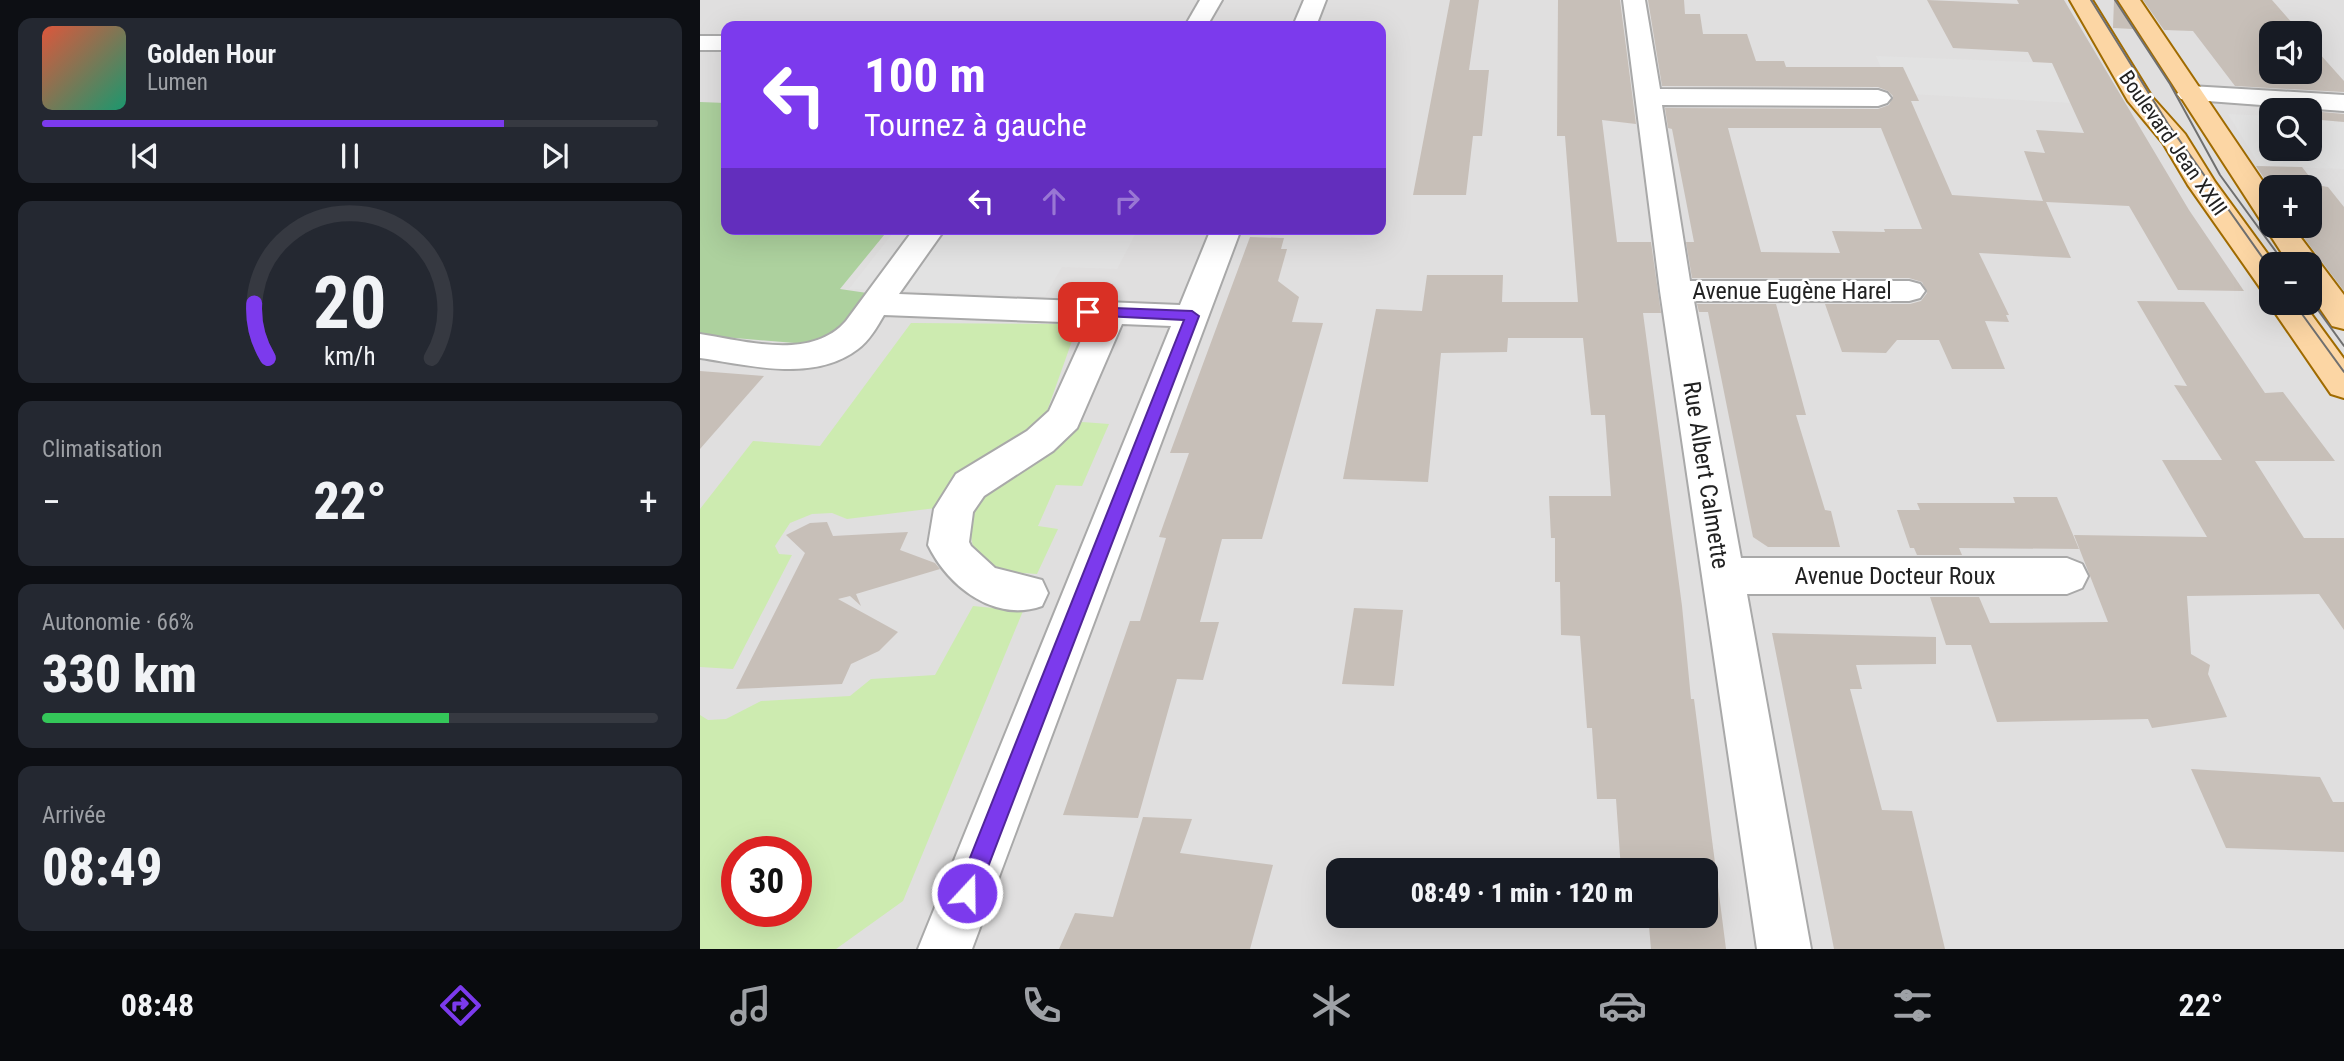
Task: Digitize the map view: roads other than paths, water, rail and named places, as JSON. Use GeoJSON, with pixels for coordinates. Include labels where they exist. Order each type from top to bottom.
{"type":"FeatureCollection","features":[{"type":"Feature","properties":{"kind":"main road","name":"Boulevard Jean XXIII"},"geometry":{"type":"LineString","coordinates":[[2081,0],[2141,101],[2175,140],[2202,185],[2259,264]]}},
{"type":"Feature","properties":{"kind":"main road","name":"Boulevard Jean XXIII"},"geometry":{"type":"LineString","coordinates":[[2129,0],[2259,198]]}},
{"type":"Feature","properties":{"kind":"main road"},"geometry":{"type":"LineString","coordinates":[[2322,288],[2344,318]]}},
{"type":"Feature","properties":{"kind":"main road"},"geometry":{"type":"LineString","coordinates":[[2294,315],[2344,385]]}},
{"type":"Feature","properties":{"kind":"street"},"geometry":{"type":"LineString","coordinates":[[1199,21],[1210,0]]}},
{"type":"Feature","properties":{"kind":"street"},"geometry":{"type":"LineString","coordinates":[[1307,21],[1315,0]]}},
{"type":"Feature","properties":{"kind":"street","name":"Rue Albert Calmette"},"geometry":{"type":"LineString","coordinates":[[1634,0],[1676,291],[1784,949]]}},
{"type":"Feature","properties":{"kind":"street"},"geometry":{"type":"LineString","coordinates":[[700,43],[721,43]]}},
{"type":"Feature","properties":{"kind":"street"},"geometry":{"type":"LineString","coordinates":[[2190,94],[2344,103]]}},
{"type":"Feature","properties":{"kind":"street"},"geometry":{"type":"LineString","coordinates":[[1648,97],[1878,98]]}},
{"type":"Feature","properties":{"kind":"street"},"geometry":{"type":"LineString","coordinates":[[700,346],[791,357],[822,354],[843,344],[858,330],[926,235]]}},
{"type":"Feature","properties":{"kind":"street"},"geometry":{"type":"LineString","coordinates":[[945,949],[1224,235]]}},
{"type":"Feature","properties":{"kind":"street","name":"Avenue Eugène Harel"},"geometry":{"type":"LineString","coordinates":[[1676,291],[1909,291]]}},
{"type":"Feature","properties":{"kind":"street"},"geometry":{"type":"LineString","coordinates":[[875,304],[1192,316]]}},
{"type":"Feature","properties":{"kind":"street"},"geometry":{"type":"LineString","coordinates":[[1027,593],[996,588],[967,573],[948,545],[954,509],[970,485],[1040,441],[1064,419],[1110,313]]}},
{"type":"Feature","properties":{"kind":"street","name":"Avenue Docteur Roux"},"geometry":{"type":"LineString","coordinates":[[1723,576],[2067,576]]}},
{"type":"Feature","properties":{"kind":"tram line"},"geometry":{"type":"LineString","coordinates":[[2091,0],[2168,124],[2259,253]]}},
{"type":"Feature","properties":{"kind":"tram line"},"geometry":{"type":"LineString","coordinates":[[2115,0],[2170,84],[2220,175],[2276,252]]}},
{"type":"Feature","properties":{"kind":"tram line"},"geometry":{"type":"LineString","coordinates":[[2303,315],[2344,372]]}},
{"type":"Feature","properties":{"kind":"tram line"},"geometry":{"type":"LineString","coordinates":[[2322,315],[2344,346]]}}]}
